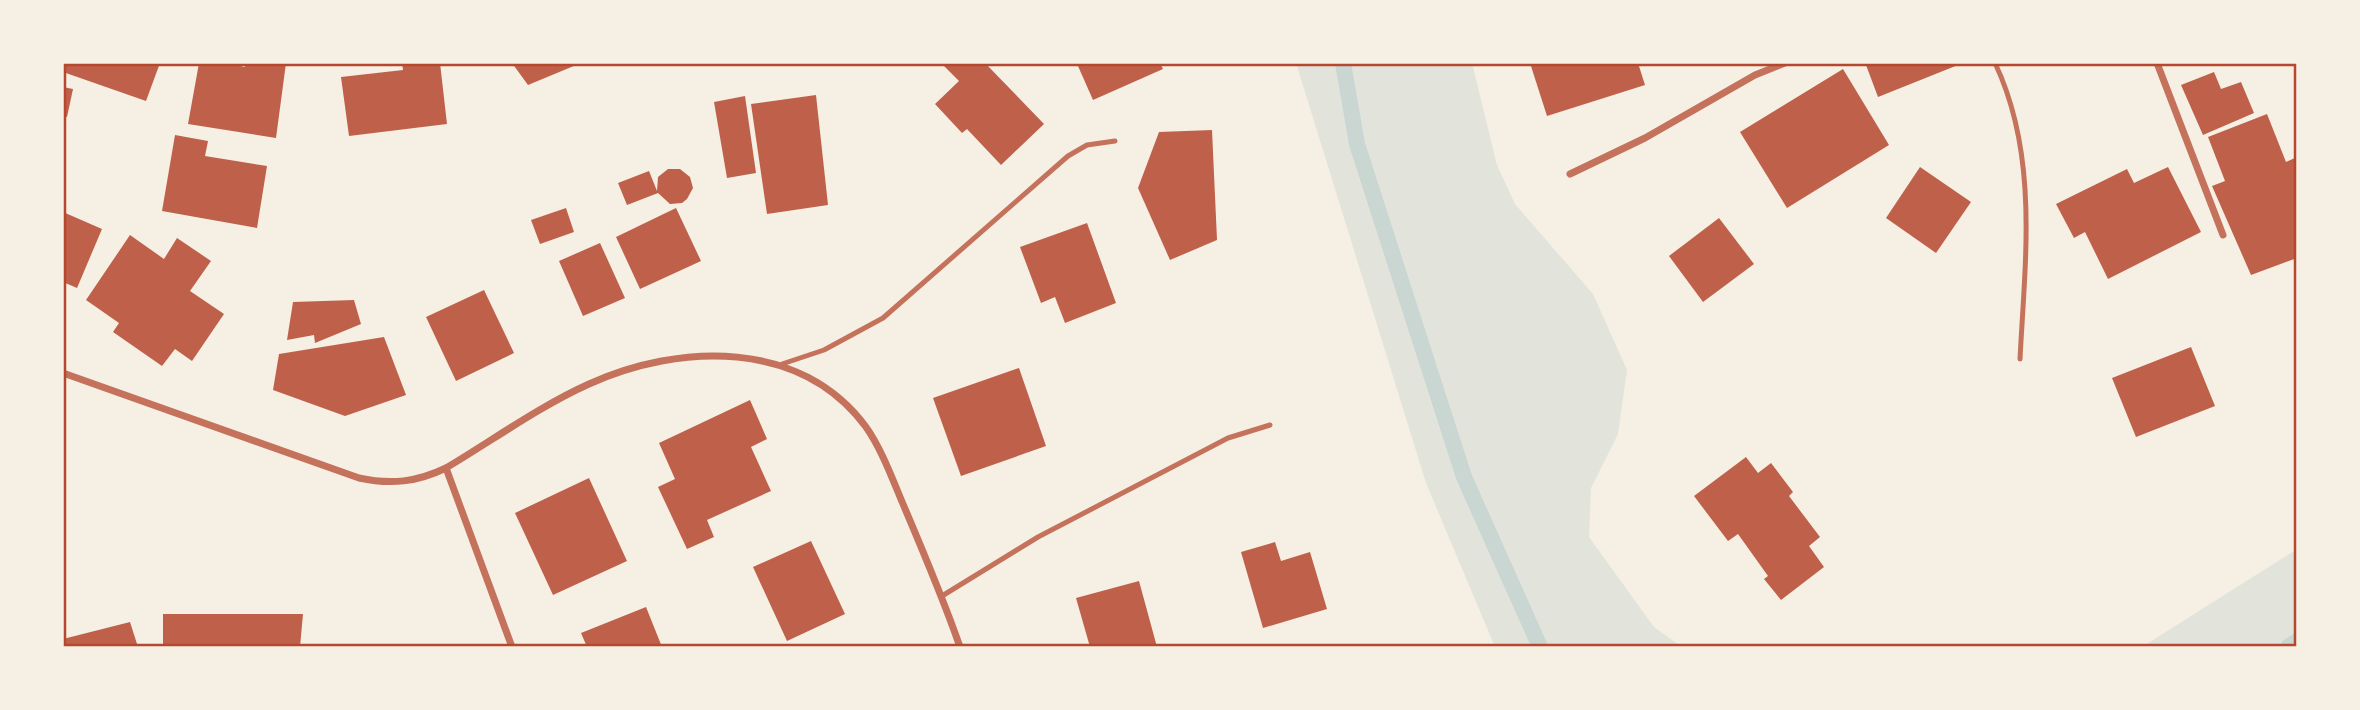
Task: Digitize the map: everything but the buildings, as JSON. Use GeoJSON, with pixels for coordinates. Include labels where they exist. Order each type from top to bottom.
{"type":"FeatureCollection","features":[{"type":"Feature","properties":{"kind":"street"},"geometry":{"type":"LineString","coordinates":[[1570,173],[1645,138],[1755,75],[1785,63]]}},
{"type":"Feature","properties":{"kind":"street"},"geometry":{"type":"LineString","coordinates":[[2157,63],[2223,235]]}},
{"type":"Feature","properties":{"kind":"street"},"geometry":{"type":"LineString","coordinates":[[63,373],[359,478],[402,482],[424,478],[446,468],[588,384],[631,369],[666,360],[721,356],[782,364],[830,391],[865,426],[879,449],[942,596],[960,647]]}},
{"type":"Feature","properties":{"kind":"street"},"geometry":{"type":"LineString","coordinates":[[446,468],[512,647]]}},
{"type":"Feature","properties":{"kind":"lane"},"geometry":{"type":"LineString","coordinates":[[1995,63],[2017,117],[2024,162],[2026,240],[2020,359]]}},
{"type":"Feature","properties":{"kind":"lane"},"geometry":{"type":"LineString","coordinates":[[782,364],[824,350],[883,318],[1068,156],[1087,145],[1115,141]]}},
{"type":"Feature","properties":{"kind":"lane"},"geometry":{"type":"LineString","coordinates":[[942,596],[1038,537],[1228,438],[1270,425]]}},
{"type":"Feature","properties":{"kind":"shaded area"},"geometry":{"type":"Polygon","coordinates":[[[1296,63],[1472,63],[1497,165],[1515,204],[1593,294],[1627,370],[1618,434],[1591,488],[1589,537],[1654,627],[1682,647],[1495,647],[1426,483],[1296,63]]]}},
{"type":"Feature","properties":{"kind":"shaded area"},"geometry":{"type":"Polygon","coordinates":[[[2297,549],[2297,647],[2142,647],[2297,549]]]}},
{"type":"Feature","properties":{"kind":"waterway"},"geometry":{"type":"LineString","coordinates":[[1343,63],[1357,144],[1464,477],[1540,647]]}},
{"type":"Feature","properties":{"kind":"waterway"},"geometry":{"type":"LineString","coordinates":[[2288,647],[2297,641]]}}]}
